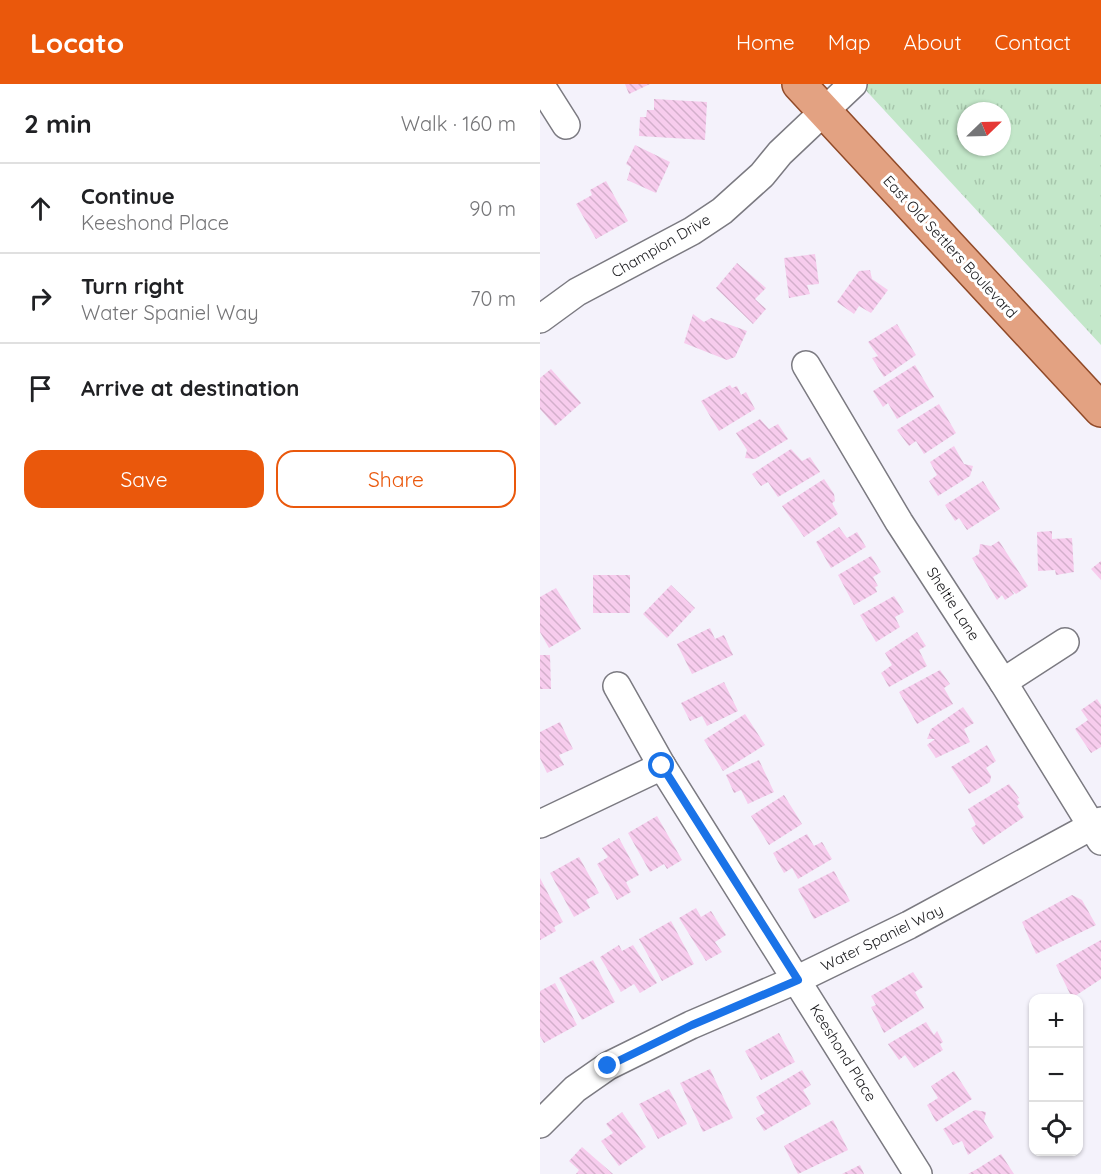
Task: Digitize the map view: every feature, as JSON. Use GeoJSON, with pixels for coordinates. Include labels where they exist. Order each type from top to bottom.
{"type":"FeatureCollection","features":[{"type":"Feature","properties":{"kind":"main road","name":"East Old Settlers Boulevard"},"geometry":{"type":"LineString","coordinates":[[799,84],[1101,410]]}},
{"type":"Feature","properties":{"kind":"street"},"geometry":{"type":"LineString","coordinates":[[540,84],[566,125]]}},
{"type":"Feature","properties":{"kind":"street","name":"Champion Drive"},"geometry":{"type":"LineString","coordinates":[[540,319],[577,292],[692,231],[722,211],[762,175],[780,153],[824,110],[854,84]]}},
{"type":"Feature","properties":{"kind":"street","name":"Sheltie Lane"},"geometry":{"type":"LineString","coordinates":[[806,365],[899,522],[1098,830]]}},
{"type":"Feature","properties":{"kind":"street"},"geometry":{"type":"LineString","coordinates":[[1003,682],[1065,642]]}},
{"type":"Feature","properties":{"kind":"street","name":"Keeshond Place"},"geometry":{"type":"LineString","coordinates":[[617,687],[662,766],[918,1174]]}},
{"type":"Feature","properties":{"kind":"street"},"geometry":{"type":"LineString","coordinates":[[540,824],[662,766]]}},
{"type":"Feature","properties":{"kind":"street","name":"Water Spaniel Way"},"geometry":{"type":"LineString","coordinates":[[540,1124],[575,1089],[608,1066],[692,1025],[798,980],[1098,830]]}},
{"type":"Feature","properties":{"kind":"green space"},"geometry":{"type":"Polygon","coordinates":[[[860,84],[1101,84],[1101,345],[860,84]]]}},
{"type":"Feature","properties":{"kind":"building"},"geometry":{"type":"Polygon","coordinates":[[[625,84],[650,84],[629,94],[625,84]]]}},
{"type":"Feature","properties":{"kind":"building"},"geometry":{"type":"Polygon","coordinates":[[[654,99],[707,102],[705,140],[639,136],[640,117],[646,117],[647,110],[654,110],[654,99]]]}},
{"type":"Feature","properties":{"kind":"building"},"geometry":{"type":"Polygon","coordinates":[[[635,145],[670,162],[656,193],[627,180],[631,167],[626,164],[635,145]]]}},
{"type":"Feature","properties":{"kind":"building"},"geometry":{"type":"Polygon","coordinates":[[[606,181],[628,221],[596,239],[576,204],[592,195],[590,190],[606,181]]]}},
{"type":"Feature","properties":{"kind":"building"},"geometry":{"type":"Polygon","coordinates":[[[815,254],[819,284],[807,285],[810,294],[789,298],[784,258],[815,254]]]}},
{"type":"Feature","properties":{"kind":"building"},"geometry":{"type":"Polygon","coordinates":[[[737,263],[766,288],[755,299],[766,309],[753,324],[716,288],[737,263]]]}},
{"type":"Feature","properties":{"kind":"building"},"geometry":{"type":"Polygon","coordinates":[[[870,270],[872,279],[888,290],[871,313],[859,306],[854,314],[837,302],[859,271],[870,270]]]}},
{"type":"Feature","properties":{"kind":"building"},"geometry":{"type":"Polygon","coordinates":[[[693,314],[704,322],[711,318],[747,331],[735,357],[727,360],[684,343],[693,314]]]}},
{"type":"Feature","properties":{"kind":"building"},"geometry":{"type":"Polygon","coordinates":[[[897,324],[916,355],[884,377],[872,358],[878,356],[868,342],[897,324]]]}},
{"type":"Feature","properties":{"kind":"building"},"geometry":{"type":"Polygon","coordinates":[[[915,365],[934,397],[897,419],[888,403],[883,407],[873,391],[915,365]]]}},
{"type":"Feature","properties":{"kind":"building"},"geometry":{"type":"Polygon","coordinates":[[[551,369],[581,403],[555,426],[540,409],[540,378],[551,369]]]}},
{"type":"Feature","properties":{"kind":"building"},"geometry":{"type":"Polygon","coordinates":[[[730,385],[732,388],[737,386],[741,395],[746,392],[755,409],[719,431],[701,401],[730,385]]]}},
{"type":"Feature","properties":{"kind":"building"},"geometry":{"type":"Polygon","coordinates":[[[939,404],[956,433],[924,454],[916,441],[909,446],[897,430],[939,404]]]}},
{"type":"Feature","properties":{"kind":"building"},"geometry":{"type":"Polygon","coordinates":[[[760,419],[769,429],[778,424],[788,439],[755,459],[745,458],[747,450],[736,433],[760,419]]]}},
{"type":"Feature","properties":{"kind":"building"},"geometry":{"type":"Polygon","coordinates":[[[954,446],[964,464],[973,466],[970,476],[938,496],[929,481],[937,475],[930,462],[954,446]]]}},
{"type":"Feature","properties":{"kind":"building"},"geometry":{"type":"Polygon","coordinates":[[[791,449],[802,461],[810,457],[820,472],[778,497],[768,482],[761,486],[752,474],[791,449]]]}},
{"type":"Feature","properties":{"kind":"building"},"geometry":{"type":"Polygon","coordinates":[[[824,479],[834,494],[835,501],[832,503],[838,514],[804,537],[782,506],[824,479]]]}},
{"type":"Feature","properties":{"kind":"building"},"geometry":{"type":"Polygon","coordinates":[[[983,481],[1000,509],[967,530],[959,518],[955,521],[945,505],[983,481]]]}},
{"type":"Feature","properties":{"kind":"building"},"geometry":{"type":"Polygon","coordinates":[[[839,527],[847,538],[857,532],[866,547],[831,568],[816,542],[839,527]]]}},
{"type":"Feature","properties":{"kind":"building"},"geometry":{"type":"Polygon","coordinates":[[[1052,531],[1052,539],[1072,538],[1074,572],[1056,575],[1055,570],[1038,571],[1037,532],[1052,531]]]}},
{"type":"Feature","properties":{"kind":"building"},"geometry":{"type":"Polygon","coordinates":[[[999,541],[1028,586],[1016,594],[1011,590],[1014,594],[1005,600],[1002,595],[997,600],[972,558],[979,554],[980,544],[991,546],[999,541]]]}},
{"type":"Feature","properties":{"kind":"building"},"geometry":{"type":"Polygon","coordinates":[[[871,556],[881,572],[873,577],[878,586],[875,587],[877,592],[854,605],[838,575],[871,556]]]}},
{"type":"Feature","properties":{"kind":"building"},"geometry":{"type":"Polygon","coordinates":[[[1101,561],[1101,580],[1091,569],[1101,561]]]}},
{"type":"Feature","properties":{"kind":"building"},"geometry":{"type":"Polygon","coordinates":[[[593,575],[630,575],[630,613],[593,613],[593,575]]]}},
{"type":"Feature","properties":{"kind":"building"},"geometry":{"type":"Polygon","coordinates":[[[671,585],[695,608],[667,638],[643,614],[671,585]]]}},
{"type":"Feature","properties":{"kind":"building"},"geometry":{"type":"Polygon","coordinates":[[[556,588],[581,629],[549,648],[540,632],[540,597],[556,588]]]}},
{"type":"Feature","properties":{"kind":"building"},"geometry":{"type":"Polygon","coordinates":[[[894,596],[904,612],[895,617],[900,627],[876,642],[860,615],[894,596]]]}},
{"type":"Feature","properties":{"kind":"building"},"geometry":{"type":"Polygon","coordinates":[[[710,628],[715,639],[724,635],[733,655],[692,674],[677,644],[710,628]]]}},
{"type":"Feature","properties":{"kind":"building"},"geometry":{"type":"Polygon","coordinates":[[[917,632],[926,646],[919,650],[927,666],[889,687],[881,673],[892,665],[885,653],[917,632]]]}},
{"type":"Feature","properties":{"kind":"building"},"geometry":{"type":"Polygon","coordinates":[[[540,655],[550,655],[551,689],[540,689],[540,655]]]}},
{"type":"Feature","properties":{"kind":"building"},"geometry":{"type":"Polygon","coordinates":[[[940,670],[950,684],[944,688],[953,704],[917,724],[899,692],[940,670]]]}},
{"type":"Feature","properties":{"kind":"building"},"geometry":{"type":"Polygon","coordinates":[[[724,682],[738,711],[707,726],[702,716],[690,721],[681,703],[724,682]]]}},
{"type":"Feature","properties":{"kind":"building"},"geometry":{"type":"Polygon","coordinates":[[[1097,699],[1101,705],[1101,747],[1091,753],[1075,729],[1088,720],[1081,710],[1097,699]]]}},
{"type":"Feature","properties":{"kind":"building"},"geometry":{"type":"Polygon","coordinates":[[[963,707],[974,723],[964,729],[970,742],[936,758],[927,745],[935,739],[927,739],[931,729],[963,707]]]}},
{"type":"Feature","properties":{"kind":"building"},"geometry":{"type":"Polygon","coordinates":[[[745,714],[765,745],[723,771],[704,740],[745,714]]]}},
{"type":"Feature","properties":{"kind":"building"},"geometry":{"type":"Polygon","coordinates":[[[560,722],[573,749],[559,755],[564,765],[547,773],[540,758],[540,732],[560,722]]]}},
{"type":"Feature","properties":{"kind":"building"},"geometry":{"type":"Polygon","coordinates":[[[987,745],[996,761],[986,768],[991,776],[990,782],[969,794],[951,767],[987,745]]]}},
{"type":"Feature","properties":{"kind":"building"},"geometry":{"type":"Polygon","coordinates":[[[759,760],[774,792],[748,804],[741,790],[734,793],[726,775],[759,760]]]}},
{"type":"Feature","properties":{"kind":"building"},"geometry":{"type":"Polygon","coordinates":[[[1009,784],[1019,798],[1017,799],[1020,803],[1017,806],[1024,817],[983,845],[971,828],[976,825],[968,809],[1009,784]]]}},
{"type":"Feature","properties":{"kind":"building"},"geometry":{"type":"Polygon","coordinates":[[[784,795],[802,824],[769,845],[751,816],[784,795]]]}},
{"type":"Feature","properties":{"kind":"building"},"geometry":{"type":"Polygon","coordinates":[[[657,816],[682,860],[667,869],[664,864],[650,872],[628,833],[657,816]]]}},
{"type":"Feature","properties":{"kind":"building"},"geometry":{"type":"Polygon","coordinates":[[[807,834],[814,846],[822,842],[832,859],[798,879],[792,868],[784,873],[773,853],[807,834]]]}},
{"type":"Feature","properties":{"kind":"building"},"geometry":{"type":"Polygon","coordinates":[[[619,838],[639,875],[626,882],[631,892],[617,900],[597,864],[608,857],[602,848],[619,838]]]}},
{"type":"Feature","properties":{"kind":"building"},"geometry":{"type":"Polygon","coordinates":[[[579,857],[599,893],[586,900],[590,908],[574,917],[550,873],[579,857]]]}},
{"type":"Feature","properties":{"kind":"building"},"geometry":{"type":"Polygon","coordinates":[[[834,871],[850,901],[814,919],[798,889],[834,871]]]}},
{"type":"Feature","properties":{"kind":"building"},"geometry":{"type":"Polygon","coordinates":[[[540,878],[563,922],[554,927],[556,931],[540,940],[540,878]]]}},
{"type":"Feature","properties":{"kind":"building"},"geometry":{"type":"Polygon","coordinates":[[[1072,895],[1082,900],[1096,925],[1036,954],[1022,922],[1072,895]]]}},
{"type":"Feature","properties":{"kind":"building"},"geometry":{"type":"Polygon","coordinates":[[[696,908],[701,917],[711,911],[726,935],[715,942],[722,952],[706,961],[679,918],[696,908]]]}},
{"type":"Feature","properties":{"kind":"building"},"geometry":{"type":"Polygon","coordinates":[[[671,921],[694,964],[662,981],[639,939],[671,921]]]}},
{"type":"Feature","properties":{"kind":"building"},"geometry":{"type":"Polygon","coordinates":[[[1101,940],[1101,979],[1078,994],[1070,994],[1056,965],[1101,940]]]}},
{"type":"Feature","properties":{"kind":"building"},"geometry":{"type":"Polygon","coordinates":[[[619,945],[622,951],[633,945],[657,983],[640,993],[634,984],[621,992],[600,957],[619,945]]]}},
{"type":"Feature","properties":{"kind":"building"},"geometry":{"type":"Polygon","coordinates":[[[593,960],[615,1002],[582,1020],[559,978],[593,960]]]}},
{"type":"Feature","properties":{"kind":"building"},"geometry":{"type":"Polygon","coordinates":[[[913,972],[923,987],[915,992],[924,1008],[884,1033],[871,1007],[876,1005],[871,996],[913,972]]]}},
{"type":"Feature","properties":{"kind":"building"},"geometry":{"type":"Polygon","coordinates":[[[555,983],[577,1025],[544,1043],[540,1036],[540,991],[555,983]]]}},
{"type":"Feature","properties":{"kind":"building"},"geometry":{"type":"Polygon","coordinates":[[[926,1022],[934,1035],[937,1031],[943,1042],[940,1044],[943,1050],[914,1068],[905,1055],[899,1060],[888,1044],[926,1022]]]}},
{"type":"Feature","properties":{"kind":"building"},"geometry":{"type":"Polygon","coordinates":[[[779,1033],[795,1062],[761,1080],[745,1051],[779,1033]]]}},
{"type":"Feature","properties":{"kind":"building"},"geometry":{"type":"Polygon","coordinates":[[[710,1069],[733,1118],[703,1132],[680,1083],[710,1069]]]}},
{"type":"Feature","properties":{"kind":"building"},"geometry":{"type":"Polygon","coordinates":[[[802,1070],[811,1085],[803,1090],[811,1104],[764,1131],[756,1118],[765,1113],[756,1097],[802,1070]]]}},
{"type":"Feature","properties":{"kind":"building"},"geometry":{"type":"Polygon","coordinates":[[[954,1071],[972,1099],[936,1122],[927,1105],[938,1098],[931,1086],[954,1071]]]}},
{"type":"Feature","properties":{"kind":"building"},"geometry":{"type":"Polygon","coordinates":[[[669,1089],[687,1124],[658,1139],[639,1104],[669,1089]]]}},
{"type":"Feature","properties":{"kind":"building"},"geometry":{"type":"Polygon","coordinates":[[[975,1110],[986,1112],[984,1121],[994,1137],[968,1155],[962,1141],[953,1145],[943,1129],[975,1110]]]}},
{"type":"Feature","properties":{"kind":"building"},"geometry":{"type":"Polygon","coordinates":[[[622,1112],[646,1147],[619,1166],[601,1141],[613,1133],[606,1124],[622,1112]]]}},
{"type":"Feature","properties":{"kind":"building"},"geometry":{"type":"Polygon","coordinates":[[[833,1120],[848,1150],[798,1174],[784,1146],[833,1120]]]}},
{"type":"Feature","properties":{"kind":"building"},"geometry":{"type":"Polygon","coordinates":[[[582,1147],[613,1174],[576,1174],[579,1170],[569,1161],[582,1147]]]}},
{"type":"Feature","properties":{"kind":"building"},"geometry":{"type":"Polygon","coordinates":[[[1001,1154],[1014,1174],[968,1174],[977,1169],[1001,1154]]]}},
{"type":"Feature","properties":{"kind":"building"},"geometry":{"type":"Polygon","coordinates":[[[860,1165],[864,1174],[842,1174],[860,1165]]]}},
{"type":"Feature","properties":{"kind":"route"},"geometry":{"type":"LineString","coordinates":[[608,1066],[692,1025],[798,980],[662,766]]}}]}
